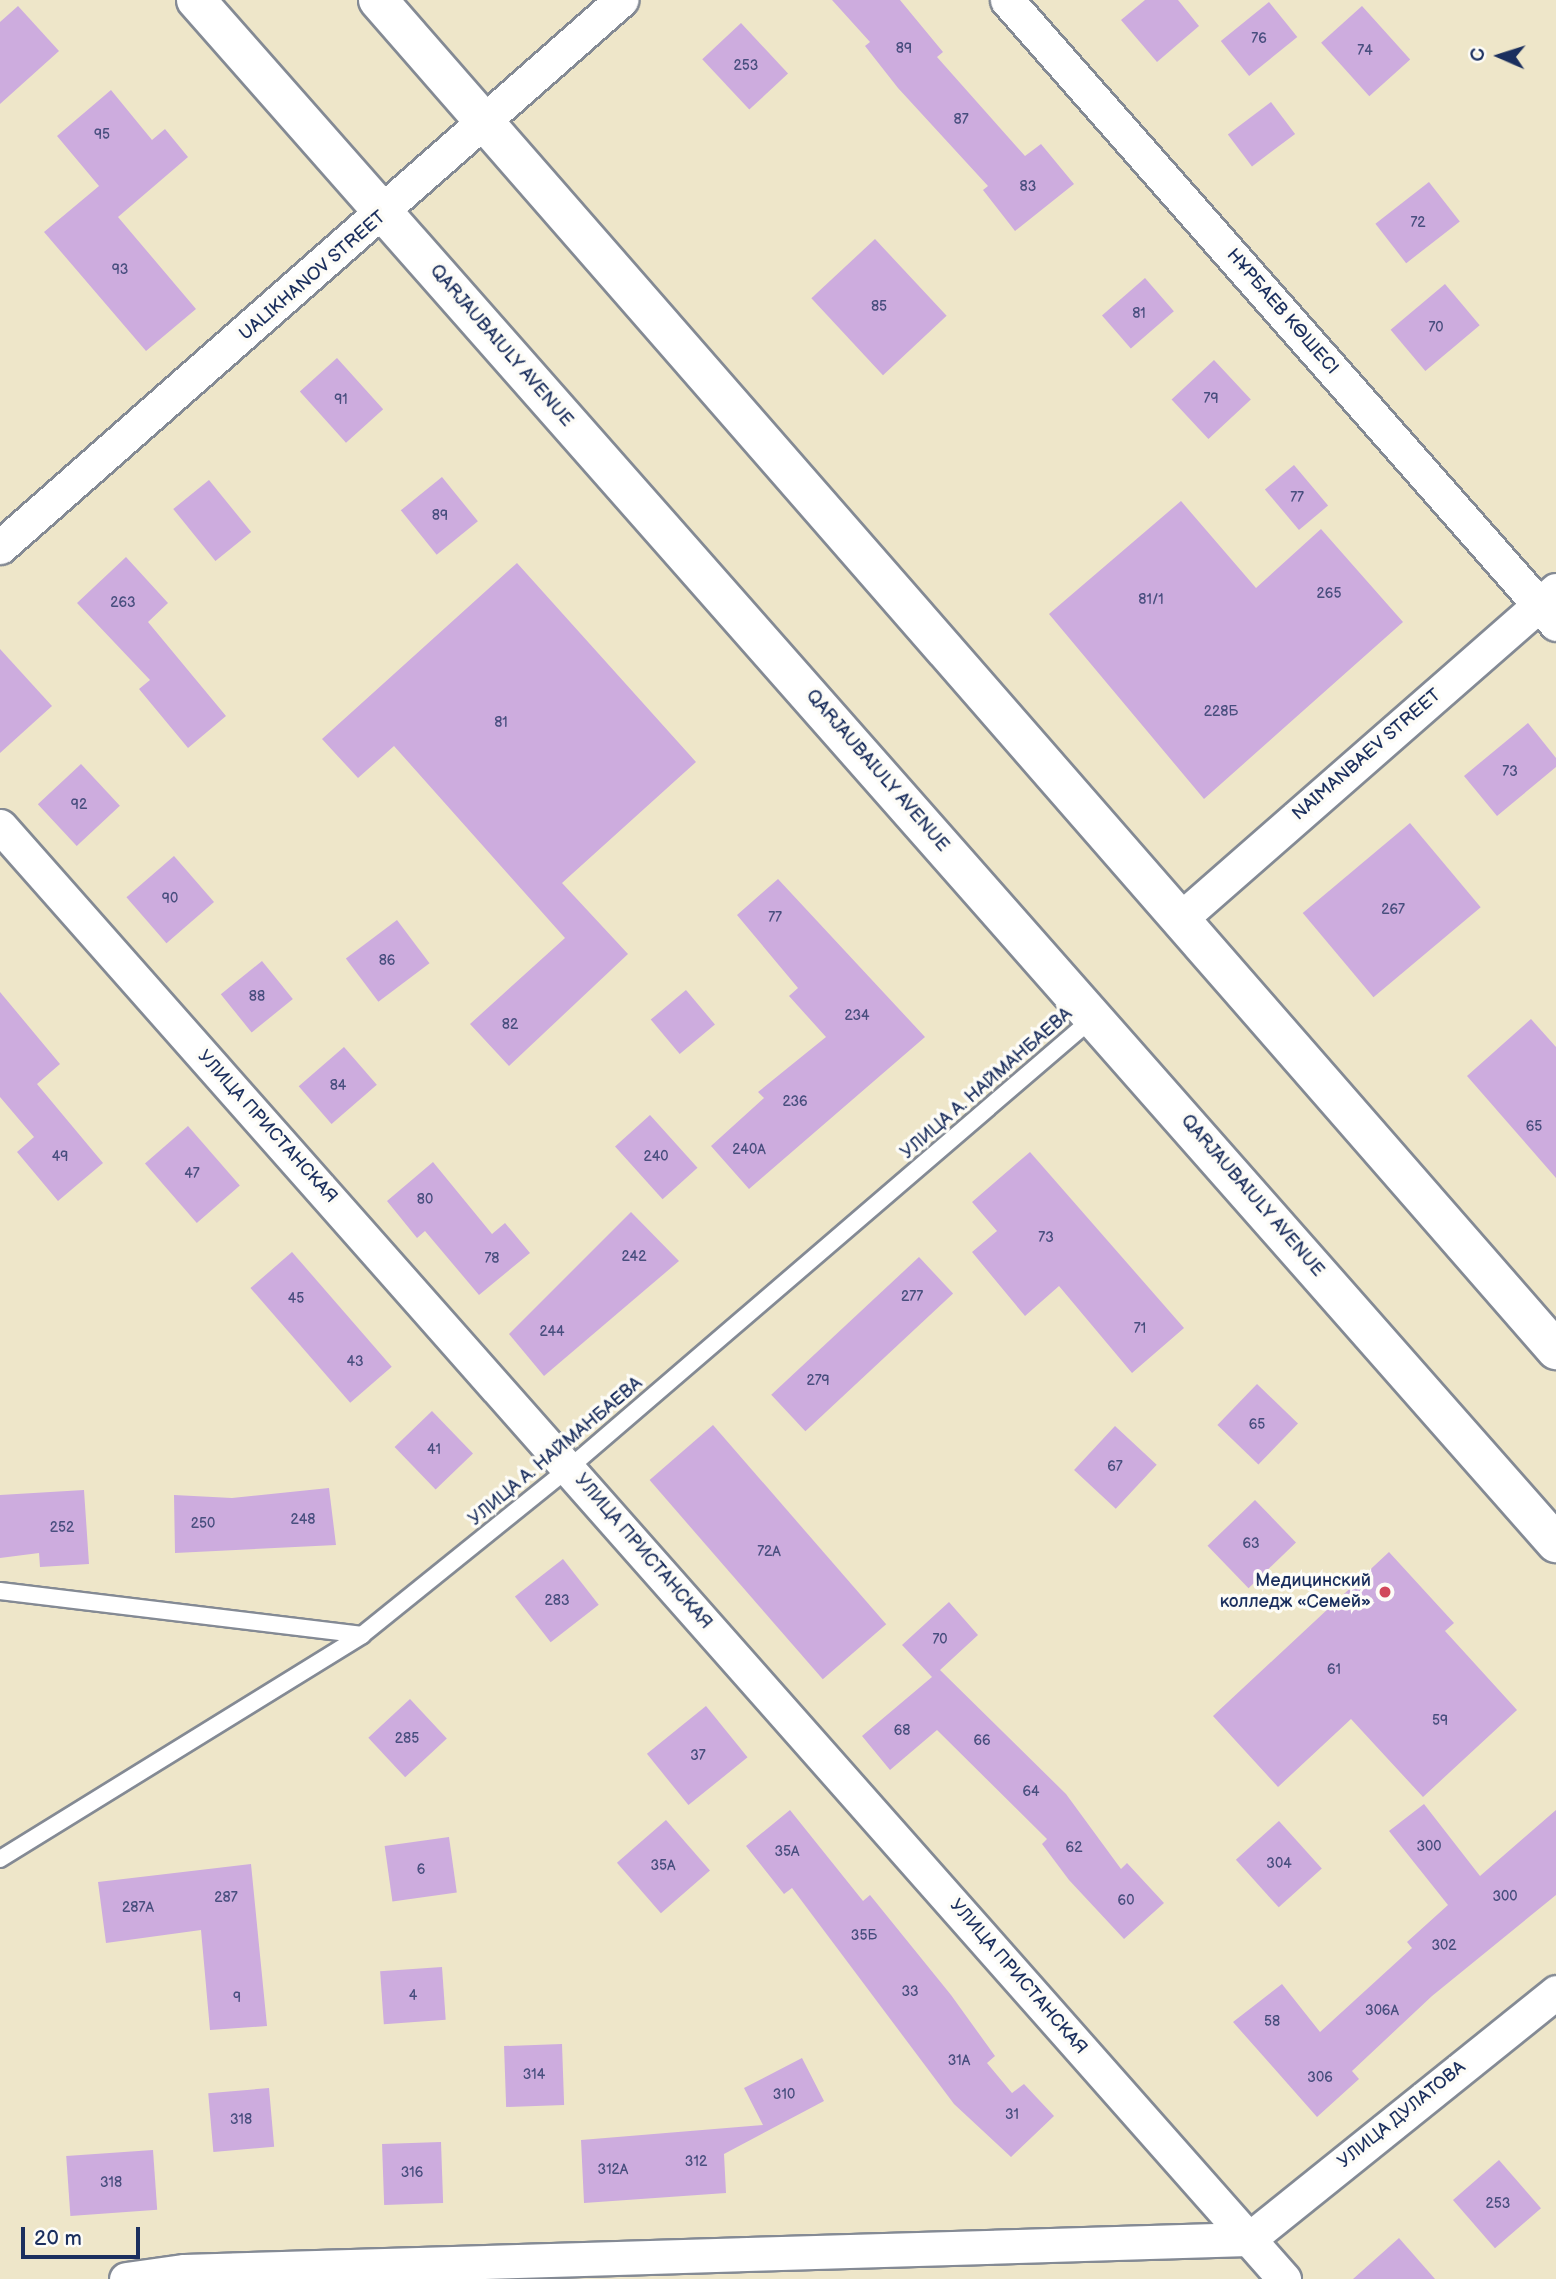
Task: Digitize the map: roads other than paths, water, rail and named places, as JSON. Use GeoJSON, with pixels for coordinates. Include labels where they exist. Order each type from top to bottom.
{"type":"FeatureCollection","features":[{"type":"Feature","properties":{"kind":"highway","name":"QARJAUBAIULY AVENUE"},"geometry":{"type":"LineString","coordinates":[[196,0],[1556,1543]]}},
{"type":"Feature","properties":{"kind":"highway"},"geometry":{"type":"LineString","coordinates":[[378,0],[1556,1350]]}},
{"type":"Feature","properties":{"kind":"street","name":"UALIKHANOV STREET"},"geometry":{"type":"LineString","coordinates":[[0,547],[385,214],[483,119],[621,0]]}},
{"type":"Feature","properties":{"kind":"street","name":"НҰРБАЕВ КӨШЕСІ"},"geometry":{"type":"LineString","coordinates":[[1007,0],[1550,606]]}},
{"type":"Feature","properties":{"kind":"street","name":"NAIMANBAEV STREET"},"geometry":{"type":"LineString","coordinates":[[1179,920],[1550,606]]}},
{"type":"Feature","properties":{"kind":"street","name":"УЛИЦА ПРИСТАНСКАЯ"},"geometry":{"type":"LineString","coordinates":[[0,826],[1284,2279]]}},
{"type":"Feature","properties":{"kind":"street","name":"УЛИЦА ДУЛАТОВА"},"geometry":{"type":"LineString","coordinates":[[1249,2238],[1556,1992]]}},
{"type":"Feature","properties":{"kind":"street"},"geometry":{"type":"LineString","coordinates":[[126,2279],[198,2270],[1249,2238]]}},
{"type":"Feature","properties":{"kind":"lane","name":"УЛИЦА А. НАЙМАНБАЕВА"},"geometry":{"type":"LineString","coordinates":[[0,1859],[362,1636],[569,1468],[1094,1017]]}},
{"type":"Feature","properties":{"kind":"lane"},"geometry":{"type":"LineString","coordinates":[[0,1591],[101,1598],[362,1636]]}},
{"type":"Feature","properties":{"kind":"place","name":"Медицинский колледж «Семей»"},"geometry":{"type":"Point","coordinates":[1385,1592]}}]}
